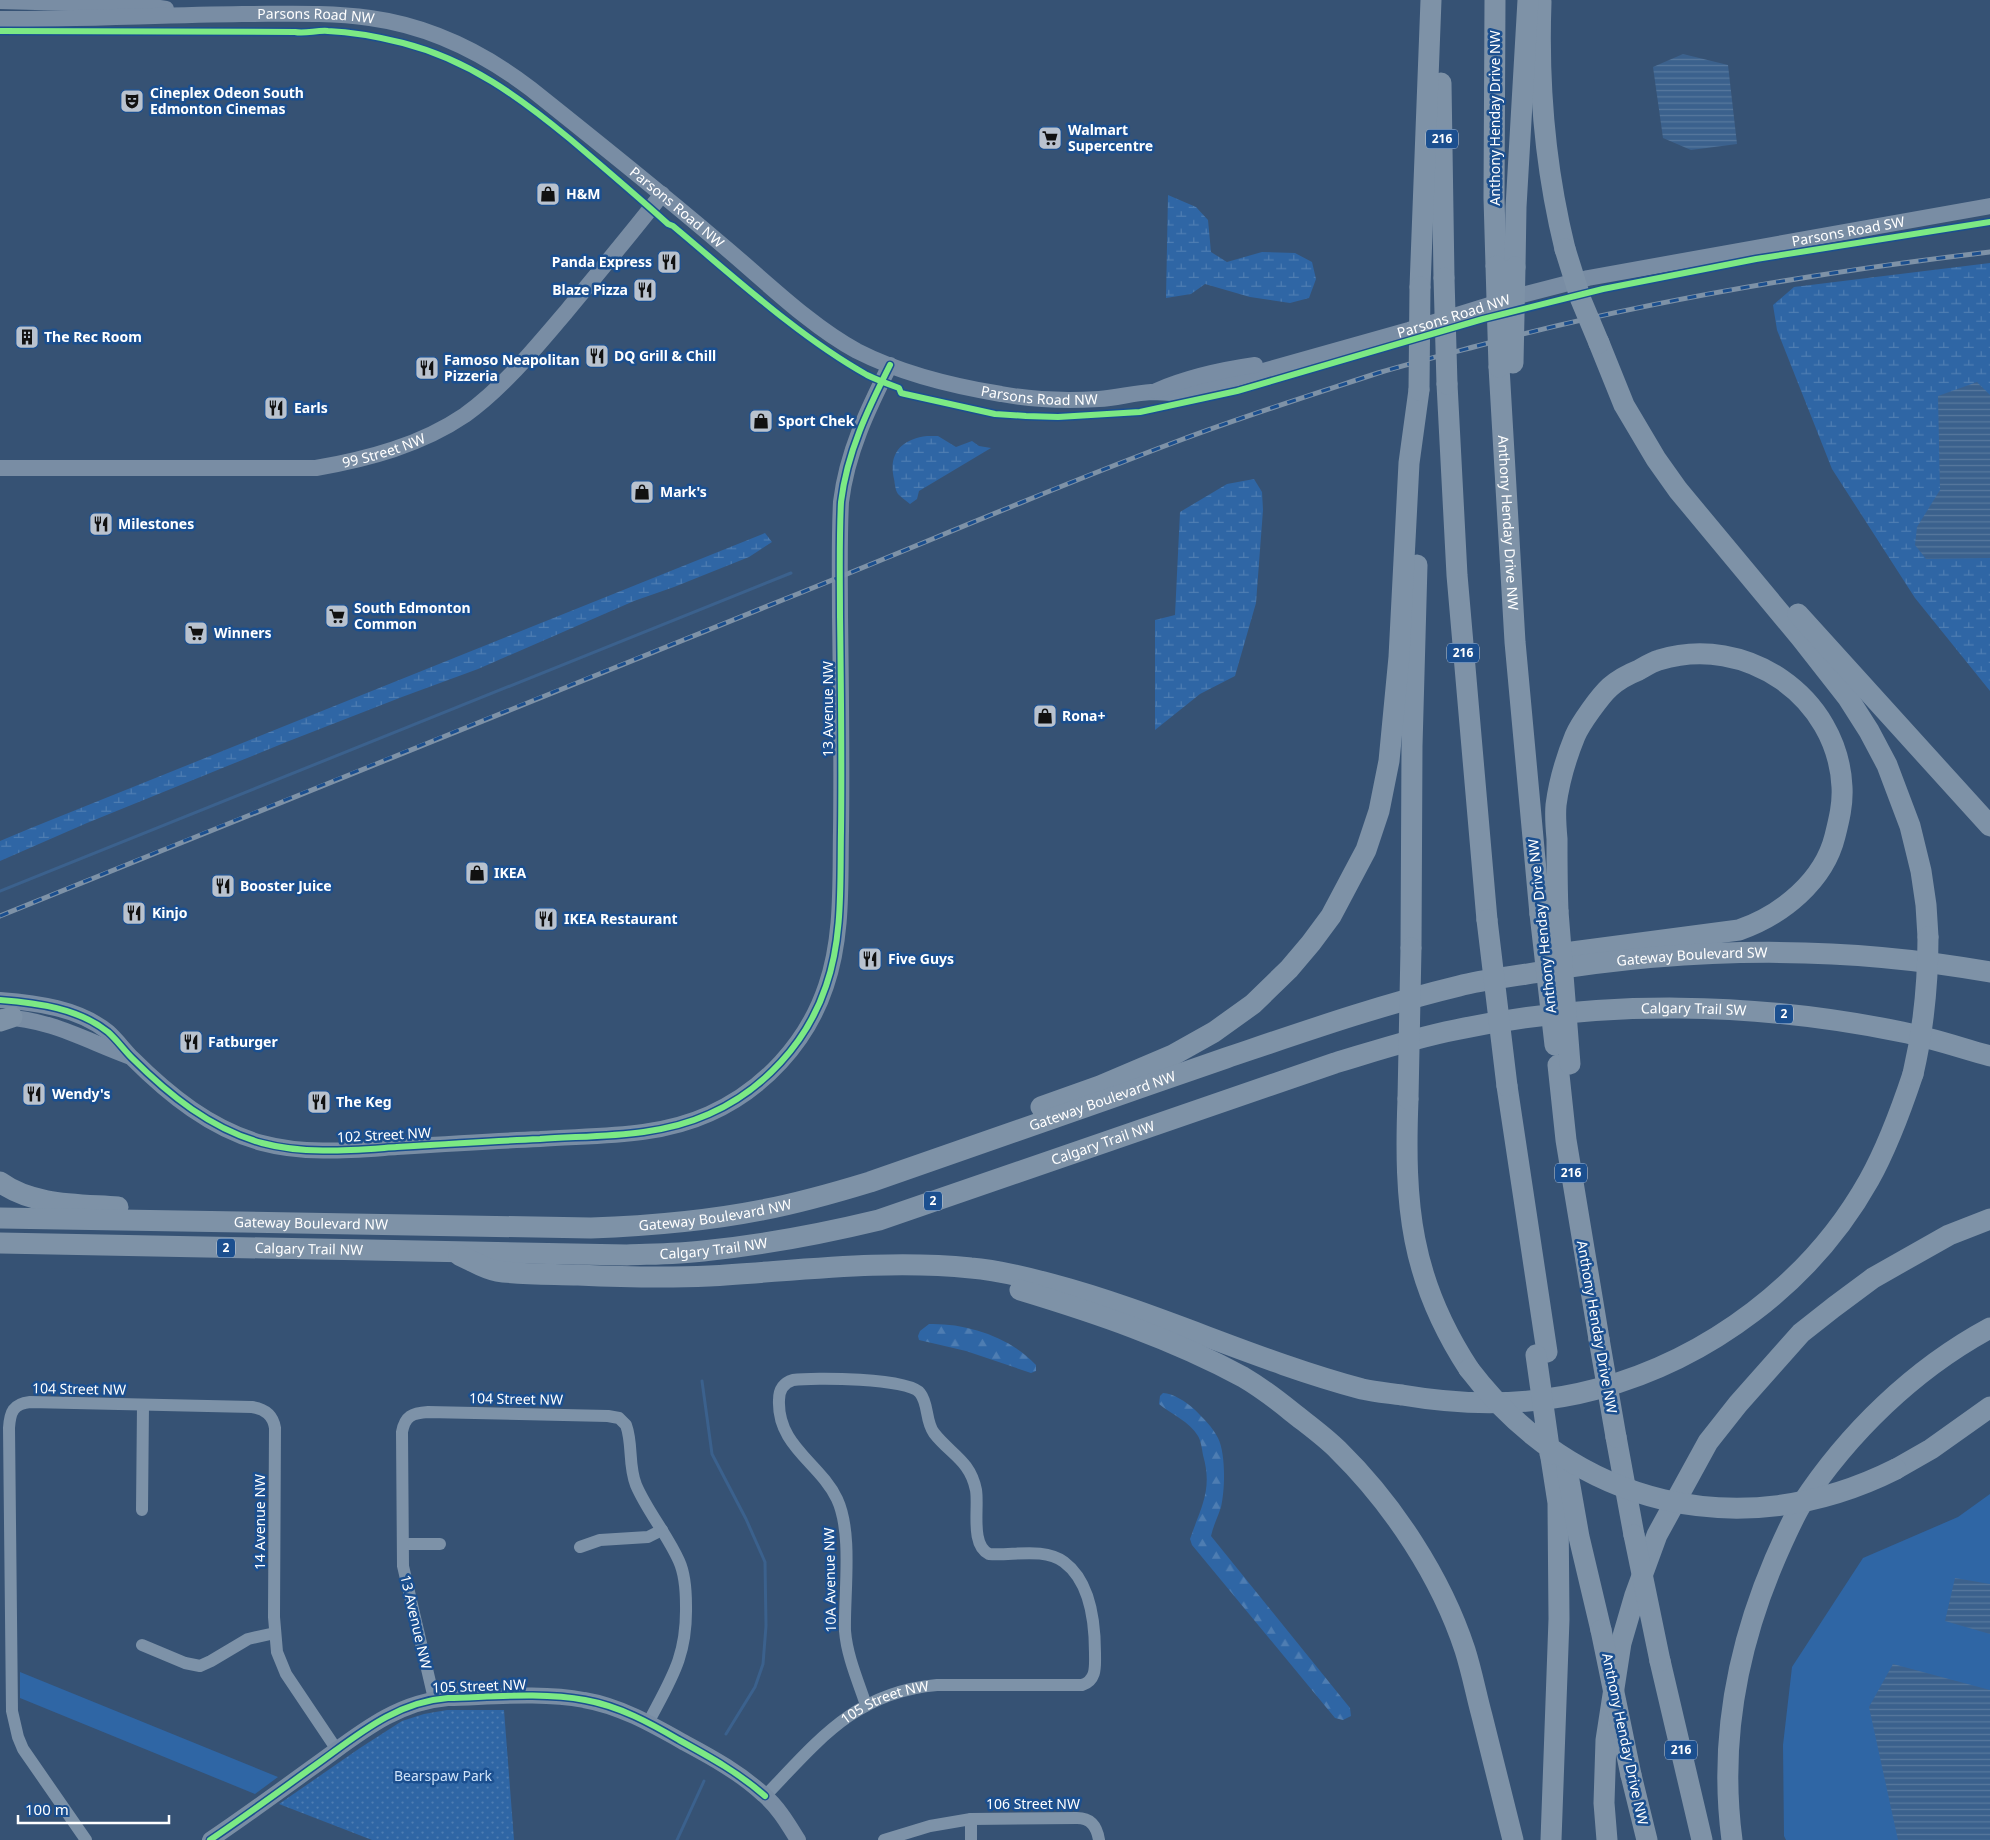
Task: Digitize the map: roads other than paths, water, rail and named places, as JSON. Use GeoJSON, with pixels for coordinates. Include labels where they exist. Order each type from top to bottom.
{"type":"FeatureCollection","features":[{"type":"Feature","properties":{"kind":"highway"},"geometry":{"type":"LineString","coordinates":[[1431,0],[1420,287],[1417,631],[1412,746],[1408,1199],[1414,1240],[1433,1304],[1452,1342],[1469,1369],[1488,1393],[1510,1416],[1555,1452],[1613,1484],[1662,1500],[1692,1506],[1725,1509],[1780,1506],[1839,1494],[1896,1469],[1931,1449],[1990,1407]]}},
{"type":"Feature","properties":{"kind":"highway","name":"Anthony Henday Drive NW"},"geometry":{"type":"LineString","coordinates":[[1442,0],[1444,278],[1447,384],[1457,575],[1487,920],[1542,1354],[1558,1456],[1601,1630],[1647,1840]]}},
{"type":"Feature","properties":{"kind":"highway","name":"Anthony Henday Drive NW"},"geometry":{"type":"LineString","coordinates":[[1495,0],[1494,198],[1506,267],[1510,570],[1522,741],[1549,912],[1564,1065],[1583,1190],[1588,1280],[1634,1535],[1660,1660],[1702,1840]]}},
{"type":"Feature","properties":{"kind":"highway"},"geometry":{"type":"LineString","coordinates":[[1506,267],[1516,207],[1528,0]]}},
{"type":"Feature","properties":{"kind":"highway"},"geometry":{"type":"LineString","coordinates":[[452,1251],[494,1270],[615,1277],[703,1276],[859,1266],[971,1268],[1013,1274],[1094,1296],[1318,1376],[1365,1390],[1437,1401],[1471,1402],[1533,1400],[1595,1390],[1656,1369],[1725,1332],[1782,1288],[1828,1238],[1867,1183],[1884,1150],[1913,1074],[1926,1009],[1928,975],[1926,905],[1921,871],[1910,826],[1886,765],[1869,730],[1848,698],[1801,638],[1678,490],[1656,459],[1624,405],[1581,300],[1565,249],[1549,172],[1540,77],[1541,0]]}},
{"type":"Feature","properties":{"kind":"highway"},"geometry":{"type":"LineString","coordinates":[[1612,373],[1668,460],[1701,504],[1990,826]]}},
{"type":"Feature","properties":{"kind":"highway"},"geometry":{"type":"LineString","coordinates":[[870,1182],[902,1161],[1133,1072],[1173,1055],[1214,1032],[1259,998],[1311,943],[1331,916],[1366,850],[1379,811],[1389,762],[1398,665],[1409,463],[1419,390]]}},
{"type":"Feature","properties":{"kind":"highway"},"geometry":{"type":"LineString","coordinates":[[1294,1036],[1382,998],[1439,980],[1526,960],[1572,952],[1739,930],[1777,912],[1800,894],[1821,869],[1832,850],[1841,815],[1842,787],[1837,759],[1830,738],[1819,717],[1806,700],[1789,684],[1768,670],[1746,660],[1716,654],[1687,654],[1658,660],[1631,674],[1610,688],[1576,734],[1564,765],[1556,807],[1549,912]]}},
{"type":"Feature","properties":{"kind":"highway","name":"Gateway Boulevard SW"},"geometry":{"type":"LineString","coordinates":[[1398,1003],[1481,981],[1572,966],[1635,959],[1717,954],[1759,952],[1863,955],[1990,972]]}},
{"type":"Feature","properties":{"kind":"highway","name":"Gateway Boulevard NW"},"geometry":{"type":"LineString","coordinates":[[0,1218],[591,1228],[654,1226],[762,1210],[821,1197],[870,1182],[1294,1036],[1398,1003]]}},
{"type":"Feature","properties":{"kind":"highway","name":"Calgary Trail SW"},"geometry":{"type":"LineString","coordinates":[[1396,1045],[1484,1024],[1541,1016],[1629,1009],[1713,1008],[1794,1014],[1904,1032],[1990,1056]]}},
{"type":"Feature","properties":{"kind":"highway","name":"Calgary Trail NW"},"geometry":{"type":"LineString","coordinates":[[0,1243],[627,1255],[702,1251],[771,1243],[879,1220],[1335,1063],[1396,1045]]}},
{"type":"Feature","properties":{"kind":"highway"},"geometry":{"type":"LineString","coordinates":[[0,1182],[22,1193],[41,1199],[71,1204],[176,1210],[243,1223]]}},
{"type":"Feature","properties":{"kind":"highway"},"geometry":{"type":"LineString","coordinates":[[1607,1840],[1604,1803],[1606,1749],[1620,1642],[1657,1535],[1708,1442],[1744,1396],[1801,1333],[1873,1278],[1949,1234],[1990,1219]]}},
{"type":"Feature","properties":{"kind":"highway"},"geometry":{"type":"LineString","coordinates":[[925,1266],[1001,1285],[1072,1306],[1143,1332],[1212,1362],[1244,1378],[1269,1394],[1338,1450],[1366,1481],[1421,1554],[1446,1603],[1465,1650],[1513,1840]]}},
{"type":"Feature","properties":{"kind":"highway"},"geometry":{"type":"LineString","coordinates":[[1732,1840],[1728,1786],[1728,1737],[1733,1694],[1746,1639],[1759,1596],[1801,1506],[1840,1452],[1895,1395],[1943,1357],[1990,1328]]}},
{"type":"Feature","properties":{"kind":"highway"},"geometry":{"type":"LineString","coordinates":[[1552,1840],[1559,1619],[1558,1456]]}},
{"type":"Feature","properties":{"kind":"street","name":"Parsons Road NW"},"geometry":{"type":"LineString","coordinates":[[0,1],[142,5],[202,15]]}},
{"type":"Feature","properties":{"kind":"street","name":"Parsons Road NW"},"geometry":{"type":"LineString","coordinates":[[0,19],[316,14],[371,18],[400,24],[451,41],[479,53],[510,73],[662,194],[829,333],[858,351],[890,365],[954,386],[1003,394],[1063,400],[1100,399],[1152,392],[1180,380],[1216,371],[1321,354],[1522,295],[1588,278]]}},
{"type":"Feature","properties":{"kind":"street","name":"99 Street NW"},"geometry":{"type":"LineString","coordinates":[[0,468],[316,468],[362,460],[402,447],[465,415],[526,360],[662,194]]}},
{"type":"Feature","properties":{"kind":"street","name":"Parsons Road SW"},"geometry":{"type":"LineString","coordinates":[[1588,278],[1990,206]]}},
{"type":"Feature","properties":{"kind":"street","name":"13 Avenue NW"},"geometry":{"type":"LineString","coordinates":[[790,1052],[816,1011],[832,968],[837,941],[841,835],[841,502],[852,450],[890,365]]}},
{"type":"Feature","properties":{"kind":"street","name":"102 Street NW"},"geometry":{"type":"LineString","coordinates":[[3,1014],[52,1025],[130,1056],[193,1111],[238,1135],[262,1143],[288,1148],[315,1150],[369,1149],[656,1131],[708,1115],[731,1102],[766,1078],[790,1052]]}},
{"type":"Feature","properties":{"kind":"street","name":"10A Avenue NW"},"geometry":{"type":"LineString","coordinates":[[866,1705],[846,1639],[845,1530],[841,1510],[830,1487],[795,1448],[786,1433],[779,1407],[780,1392],[784,1384],[799,1379],[881,1382],[906,1385],[919,1392],[925,1403],[933,1432],[961,1458],[974,1480],[977,1497],[978,1541],[981,1549],[989,1554],[1040,1554],[1052,1556],[1064,1562],[1078,1579],[1090,1608],[1094,1629],[1094,1673],[1090,1681]]}},
{"type":"Feature","properties":{"kind":"street","name":"104 Street NW"},"geometry":{"type":"LineString","coordinates":[[86,1840],[23,1749],[12,1711],[9,1428],[11,1412],[15,1407],[30,1402],[252,1408],[264,1410],[269,1414]]}},
{"type":"Feature","properties":{"kind":"street","name":"104 Street NW"},"geometry":{"type":"LineString","coordinates":[[142,1510],[143,1405]]}},
{"type":"Feature","properties":{"kind":"street","name":"104 Street NW"},"geometry":{"type":"LineString","coordinates":[[408,1416],[414,1413],[428,1412],[588,1415],[614,1417],[623,1421],[628,1430],[631,1466],[636,1484],[662,1530]]}},
{"type":"Feature","properties":{"kind":"street","name":"14 Avenue NW"},"geometry":{"type":"LineString","coordinates":[[269,1414],[275,1428],[275,1633],[277,1652],[286,1674],[337,1750]]}},
{"type":"Feature","properties":{"kind":"street","name":"13 Avenue NW"},"geometry":{"type":"LineString","coordinates":[[408,1416],[402,1432],[403,1566],[434,1699]]}},
{"type":"Feature","properties":{"kind":"street"},"geometry":{"type":"LineString","coordinates":[[580,1547],[600,1540],[642,1538],[654,1535],[662,1530],[680,1562],[684,1575],[686,1595],[686,1626],[678,1664],[648,1723]]}},
{"type":"Feature","properties":{"kind":"street"},"geometry":{"type":"LineString","coordinates":[[403,1544],[440,1544]]}},
{"type":"Feature","properties":{"kind":"street"},"geometry":{"type":"LineString","coordinates":[[142,1645],[185,1663],[200,1666],[248,1639],[275,1633]]}},
{"type":"Feature","properties":{"kind":"street","name":"105 Street NW"},"geometry":{"type":"LineString","coordinates":[[210,1840],[375,1723],[406,1707],[434,1699],[570,1698],[615,1708],[648,1723],[726,1766],[765,1796],[829,1730],[850,1714],[866,1705],[903,1691],[928,1686],[1076,1685],[1090,1681]]}},
{"type":"Feature","properties":{"kind":"street"},"geometry":{"type":"LineString","coordinates":[[765,1796],[782,1816],[798,1840]]}},
{"type":"Feature","properties":{"kind":"street","name":"106 Street NW"},"geometry":{"type":"LineString","coordinates":[[884,1840],[930,1826],[971,1819],[1084,1818],[1093,1824],[1099,1840]]}},
{"type":"Feature","properties":{"kind":"street","name":"106 Street NW"},"geometry":{"type":"LineString","coordinates":[[971,1819],[971,1840]]}},
{"type":"Feature","properties":{"kind":"waterway"},"geometry":{"type":"LineString","coordinates":[[0,891],[791,573]]}},
{"type":"Feature","properties":{"kind":"waterway"},"geometry":{"type":"LineString","coordinates":[[702,1381],[712,1454],[746,1519],[765,1562],[766,1626],[763,1664],[755,1687],[726,1734]]}},
{"type":"Feature","properties":{"kind":"waterway"},"geometry":{"type":"LineString","coordinates":[[677,1840],[704,1781]]}},
{"type":"Feature","properties":{"kind":"railway"},"geometry":{"type":"LineString","coordinates":[[0,916],[1079,479],[1278,406],[1378,373],[1511,337],[1630,310],[1809,277],[1990,252]]}},
{"type":"Feature","properties":{"kind":"place","name":"Cineplex Odeon South Edmonton Cinemas"},"geometry":{"type":"Point","coordinates":[132,101]}},
{"type":"Feature","properties":{"kind":"place","name":"Walmart Supercentre"},"geometry":{"type":"Point","coordinates":[1050,138]}},
{"type":"Feature","properties":{"kind":"place","name":"H&M"},"geometry":{"type":"Point","coordinates":[548,194]}},
{"type":"Feature","properties":{"kind":"place","name":"Panda Express"},"geometry":{"type":"Point","coordinates":[669,262]}},
{"type":"Feature","properties":{"kind":"place","name":"Blaze Pizza"},"geometry":{"type":"Point","coordinates":[645,290]}},
{"type":"Feature","properties":{"kind":"place","name":"The Rec Room"},"geometry":{"type":"Point","coordinates":[27,337]}},
{"type":"Feature","properties":{"kind":"place","name":"DQ Grill & Chill"},"geometry":{"type":"Point","coordinates":[597,356]}},
{"type":"Feature","properties":{"kind":"place","name":"Famoso Neapolitan Pizzeria"},"geometry":{"type":"Point","coordinates":[427,368]}},
{"type":"Feature","properties":{"kind":"place","name":"Earls"},"geometry":{"type":"Point","coordinates":[276,408]}},
{"type":"Feature","properties":{"kind":"place","name":"Sport Chek"},"geometry":{"type":"Point","coordinates":[761,421]}},
{"type":"Feature","properties":{"kind":"place","name":"Mark's"},"geometry":{"type":"Point","coordinates":[642,492]}},
{"type":"Feature","properties":{"kind":"place","name":"Milestones"},"geometry":{"type":"Point","coordinates":[101,524]}},
{"type":"Feature","properties":{"kind":"place","name":"South Edmonton Common"},"geometry":{"type":"Point","coordinates":[337,616]}},
{"type":"Feature","properties":{"kind":"place","name":"Winners"},"geometry":{"type":"Point","coordinates":[196,633]}},
{"type":"Feature","properties":{"kind":"place","name":"Rona+"},"geometry":{"type":"Point","coordinates":[1045,716]}},
{"type":"Feature","properties":{"kind":"place","name":"IKEA"},"geometry":{"type":"Point","coordinates":[477,873]}},
{"type":"Feature","properties":{"kind":"place","name":"Booster Juice"},"geometry":{"type":"Point","coordinates":[223,886]}},
{"type":"Feature","properties":{"kind":"place","name":"Kinjo"},"geometry":{"type":"Point","coordinates":[134,913]}},
{"type":"Feature","properties":{"kind":"place","name":"IKEA Restaurant"},"geometry":{"type":"Point","coordinates":[546,919]}},
{"type":"Feature","properties":{"kind":"place","name":"Five Guys"},"geometry":{"type":"Point","coordinates":[870,959]}},
{"type":"Feature","properties":{"kind":"place","name":"Fatburger"},"geometry":{"type":"Point","coordinates":[191,1042]}},
{"type":"Feature","properties":{"kind":"place","name":"Wendy's"},"geometry":{"type":"Point","coordinates":[34,1094]}},
{"type":"Feature","properties":{"kind":"place","name":"The Keg"},"geometry":{"type":"Point","coordinates":[319,1102]}},
{"type":"Feature","properties":{"kind":"park label","name":"Bearspaw Park"},"geometry":{"type":"Point","coordinates":[443,1776]}}]}
